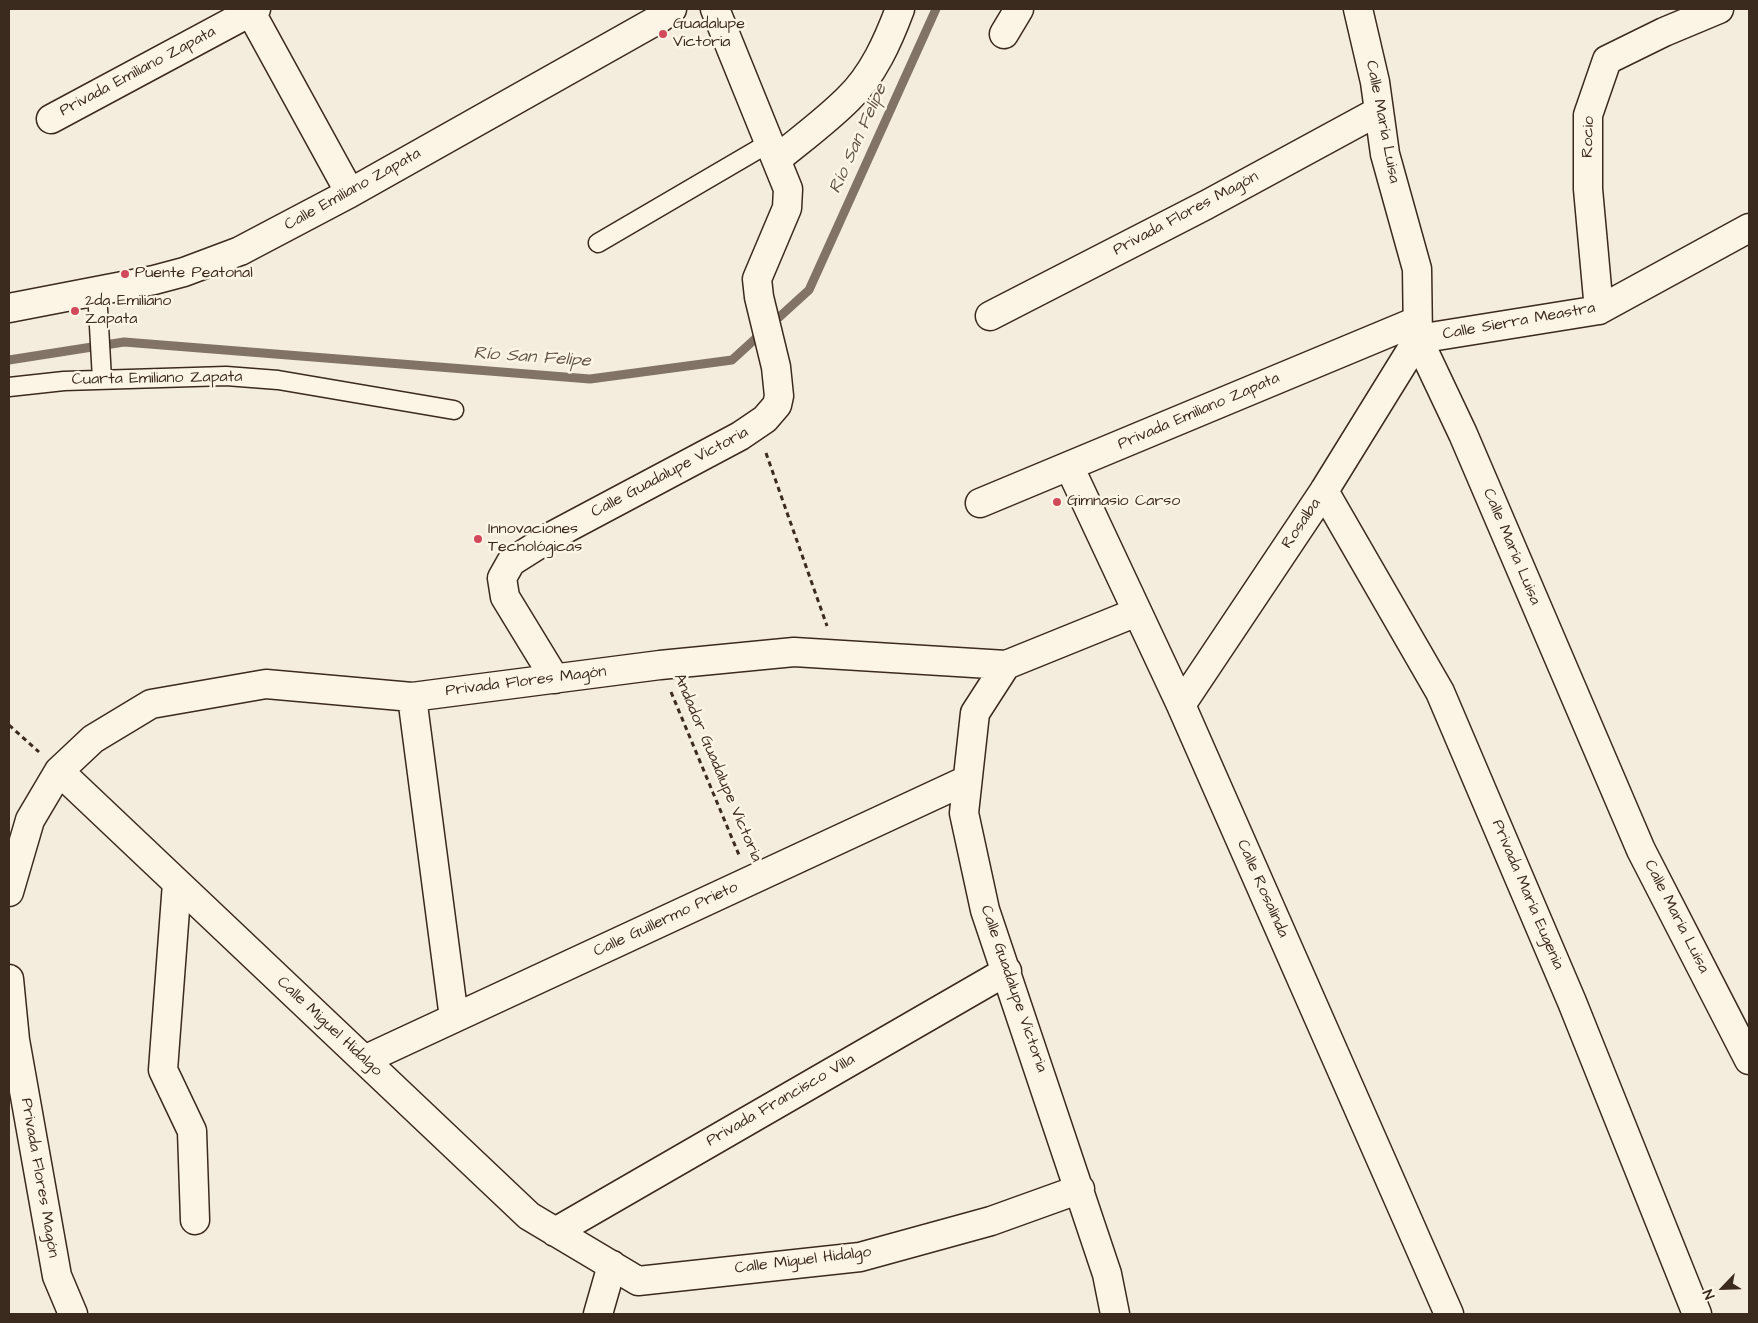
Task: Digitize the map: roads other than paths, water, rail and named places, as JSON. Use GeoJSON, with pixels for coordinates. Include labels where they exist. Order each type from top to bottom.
{"type":"FeatureCollection","features":[{"type":"Feature","properties":{"kind":"street","name":"Calle Emiliano Zapata"},"geometry":{"type":"LineString","coordinates":[[9,308],[98,302],[240,251],[350,193],[660,20],[672,9]]}},
{"type":"Feature","properties":{"kind":"street"},"geometry":{"type":"LineString","coordinates":[[715,9],[773,151],[848,99],[860,86],[884,47],[900,9]]}},
{"type":"Feature","properties":{"kind":"street"},"geometry":{"type":"LineString","coordinates":[[1004,34],[1019,9]]}},
{"type":"Feature","properties":{"kind":"street","name":"Calle María Luisa"},"geometry":{"type":"LineString","coordinates":[[1358,9],[1380,111],[1385,154],[1417,269],[1418,330],[1641,850],[1749,1060]]}},
{"type":"Feature","properties":{"kind":"street","name":"Rocio"},"geometry":{"type":"LineString","coordinates":[[1599,310],[1588,189],[1588,115],[1607,60],[1664,32],[1720,9]]}},
{"type":"Feature","properties":{"kind":"street","name":"Privada Emiliano Zapata"},"geometry":{"type":"LineString","coordinates":[[51,119],[252,10],[350,193]]}},
{"type":"Feature","properties":{"kind":"street","name":"Privada Flores Magón"},"geometry":{"type":"LineString","coordinates":[[990,316],[1206,205],[1380,111]]}},
{"type":"Feature","properties":{"kind":"street","name":"Calle Guadalupe Victoria"},"geometry":{"type":"LineString","coordinates":[[555,679],[505,597],[502,578],[512,562],[552,536],[757,426],[776,405],[779,390],[776,367],[759,297],[759,271],[787,208],[789,199],[784,178],[773,151]]}},
{"type":"Feature","properties":{"kind":"street","name":"Calle Sierra Meastra"},"geometry":{"type":"LineString","coordinates":[[1418,330],[1599,310],[1749,228]]}},
{"type":"Feature","properties":{"kind":"street","name":"Privada Emiliano Zapata"},"geometry":{"type":"LineString","coordinates":[[980,503],[1069,466],[1418,330]]}},
{"type":"Feature","properties":{"kind":"street","name":"Rosalba"},"geometry":{"type":"LineString","coordinates":[[1181,705],[1324,491],[1418,330]]}},
{"type":"Feature","properties":{"kind":"street","name":"Calle Rosalinda"},"geometry":{"type":"LineString","coordinates":[[1069,466],[1181,705],[1449,1314]]}},
{"type":"Feature","properties":{"kind":"street","name":"Privada María Eugenia"},"geometry":{"type":"LineString","coordinates":[[1324,491],[1440,692],[1572,1002],[1697,1314]]}},
{"type":"Feature","properties":{"kind":"street","name":"Privada Flores Magón"},"geometry":{"type":"LineString","coordinates":[[9,892],[30,820],[59,770],[93,739],[151,704],[266,684],[412,697],[660,665],[794,652],[1006,664],[1138,612]]}},
{"type":"Feature","properties":{"kind":"street","name":"Calle Guadalupe Victoria"},"geometry":{"type":"LineString","coordinates":[[1006,664],[975,713],[964,813],[985,910],[1108,1274],[1116,1314]]}},
{"type":"Feature","properties":{"kind":"street"},"geometry":{"type":"LineString","coordinates":[[412,697],[454,1018]]}},
{"type":"Feature","properties":{"kind":"street","name":"Calle Miguel Hidalgo"},"geometry":{"type":"LineString","coordinates":[[59,770],[530,1216],[638,1281],[860,1257],[991,1222],[1080,1189]]}},
{"type":"Feature","properties":{"kind":"street","name":"Calle Guillermo Prieto"},"geometry":{"type":"LineString","coordinates":[[364,1060],[967,780]]}},
{"type":"Feature","properties":{"kind":"street"},"geometry":{"type":"LineString","coordinates":[[177,883],[163,1070],[192,1132],[195,1220]]}},
{"type":"Feature","properties":{"kind":"street","name":"Privada Francisco Villa"},"geometry":{"type":"LineString","coordinates":[[555,1232],[1006,971]]}},
{"type":"Feature","properties":{"kind":"street","name":"Privada Flores Magón"},"geometry":{"type":"LineString","coordinates":[[9,979],[15,1040],[56,1276],[73,1314]]}},
{"type":"Feature","properties":{"kind":"street"},"geometry":{"type":"LineString","coordinates":[[598,1314],[612,1265]]}},
{"type":"Feature","properties":{"kind":"lane"},"geometry":{"type":"LineString","coordinates":[[598,244],[773,151]]}},
{"type":"Feature","properties":{"kind":"lane"},"geometry":{"type":"LineString","coordinates":[[98,302],[101,370]]}},
{"type":"Feature","properties":{"kind":"lane","name":"Cuarta Emiliano Zapata"},"geometry":{"type":"LineString","coordinates":[[9,387],[64,380],[101,370],[174,376],[226,376],[278,380],[454,410]]}},
{"type":"Feature","properties":{"kind":"waterway","name":"Río San Felipe"},"geometry":{"type":"LineString","coordinates":[[9,360],[124,342],[590,379],[732,360],[809,290],[936,9]]}},
{"type":"Feature","properties":{"kind":"place","name":"Guadalupe Victoria"},"geometry":{"type":"Point","coordinates":[663,34]}},
{"type":"Feature","properties":{"kind":"place","name":"Puente Peatonal"},"geometry":{"type":"Point","coordinates":[125,274]}},
{"type":"Feature","properties":{"kind":"place","name":"2da Emiliano Zapata"},"geometry":{"type":"Point","coordinates":[75,311]}},
{"type":"Feature","properties":{"kind":"place","name":"Gimnasio Carso"},"geometry":{"type":"Point","coordinates":[1057,502]}},
{"type":"Feature","properties":{"kind":"place","name":"Innovaciones Tecnológicas"},"geometry":{"type":"Point","coordinates":[478,539]}}]}
